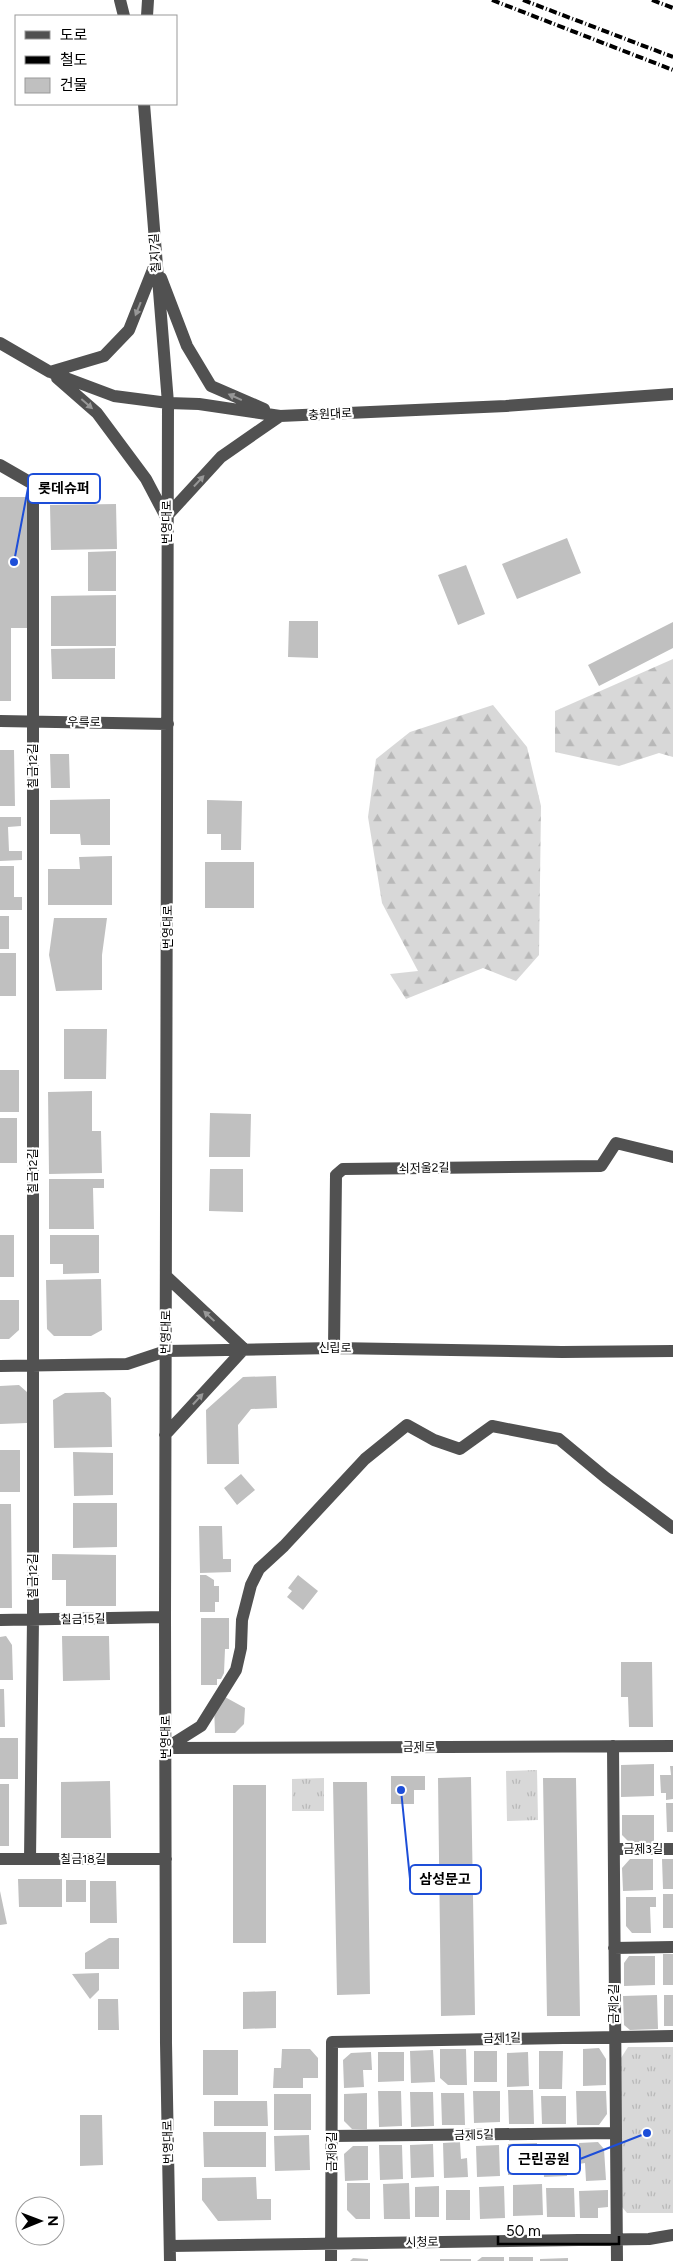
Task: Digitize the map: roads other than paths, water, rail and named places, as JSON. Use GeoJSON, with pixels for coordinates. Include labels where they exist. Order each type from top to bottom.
{"type":"FeatureCollection","features":[{"type":"Feature","properties":{"kind":"street"},"geometry":{"type":"LineString","coordinates":[[120,0],[124,15]]}},
{"type":"Feature","properties":{"kind":"street"},"geometry":{"type":"LineString","coordinates":[[147,15],[148,0]]}},
{"type":"Feature","properties":{"kind":"street","name":"칠지7길"},"geometry":{"type":"LineString","coordinates":[[144,105],[168,403]]}},
{"type":"Feature","properties":{"kind":"street"},"geometry":{"type":"LineString","coordinates":[[50,372],[104,356],[129,330],[156,264]]}},
{"type":"Feature","properties":{"kind":"street"},"geometry":{"type":"LineString","coordinates":[[156,264],[187,346],[211,386],[280,416]]}},
{"type":"Feature","properties":{"kind":"street","name":"충원대로"},"geometry":{"type":"LineString","coordinates":[[0,343],[50,372],[114,396],[168,403],[199,404],[280,416],[506,406],[673,394]]}},
{"type":"Feature","properties":{"kind":"street"},"geometry":{"type":"LineString","coordinates":[[50,372],[97,413],[146,479],[166,517],[221,458],[280,416]]}},
{"type":"Feature","properties":{"kind":"street","name":"번영대로"},"geometry":{"type":"LineString","coordinates":[[168,403],[166,517],[168,724],[165,1435],[166,1858],[170,2261]]}},
{"type":"Feature","properties":{"kind":"street","name":"칠금12길"},"geometry":{"type":"LineString","coordinates":[[0,465],[33,484],[33,1619],[30,1859]]}},
{"type":"Feature","properties":{"kind":"street","name":"우륵로"},"geometry":{"type":"LineString","coordinates":[[0,721],[168,724]]}},
{"type":"Feature","properties":{"kind":"street","name":"쇠저울2길"},"geometry":{"type":"LineString","coordinates":[[334,1348],[336,1175],[343,1170],[601,1166],[616,1143],[673,1157]]}},
{"type":"Feature","properties":{"kind":"street"},"geometry":{"type":"LineString","coordinates":[[165,1435],[244,1349],[167,1277]]}},
{"type":"Feature","properties":{"kind":"street","name":"신립로"},"geometry":{"type":"LineString","coordinates":[[0,1366],[127,1364],[166,1351],[244,1349],[334,1348],[562,1352],[673,1351]]}},
{"type":"Feature","properties":{"kind":"street"},"geometry":{"type":"LineString","coordinates":[[166,1748],[201,1726],[236,1670],[241,1648],[242,1620],[251,1585],[259,1569],[284,1546],[365,1459],[407,1425],[434,1440],[460,1449],[492,1426],[559,1440],[673,1528]]}},
{"type":"Feature","properties":{"kind":"street","name":"칠금15길"},"geometry":{"type":"LineString","coordinates":[[0,1620],[166,1617]]}},
{"type":"Feature","properties":{"kind":"street","name":"금제2길"},"geometry":{"type":"LineString","coordinates":[[613,1746],[617,2261]]}},
{"type":"Feature","properties":{"kind":"street","name":"금제로"},"geometry":{"type":"LineString","coordinates":[[166,1748],[673,1746]]}},
{"type":"Feature","properties":{"kind":"street","name":"금제3길"},"geometry":{"type":"LineString","coordinates":[[614,1849],[673,1849]]}},
{"type":"Feature","properties":{"kind":"street","name":"칠금18길"},"geometry":{"type":"LineString","coordinates":[[0,1859],[166,1858]]}},
{"type":"Feature","properties":{"kind":"street"},"geometry":{"type":"LineString","coordinates":[[614,1948],[673,1947]]}},
{"type":"Feature","properties":{"kind":"street","name":"금제1길"},"geometry":{"type":"LineString","coordinates":[[332,2042],[673,2036]]}},
{"type":"Feature","properties":{"kind":"street","name":"금제9길"},"geometry":{"type":"LineString","coordinates":[[331,2261],[332,2042]]}},
{"type":"Feature","properties":{"kind":"street","name":"금제5길"},"geometry":{"type":"LineString","coordinates":[[332,2136],[616,2133]]}},
{"type":"Feature","properties":{"kind":"street","name":"시청로"},"geometry":{"type":"LineString","coordinates":[[170,2246],[649,2239],[673,2235]]}},
{"type":"Feature","properties":{"kind":"street"},"geometry":{"type":"LineString","coordinates":[[649,2239],[673,2244]]}},
{"type":"Feature","properties":{"kind":"railway"},"geometry":{"type":"LineString","coordinates":[[492,0],[673,70]]}},
{"type":"Feature","properties":{"kind":"railway"},"geometry":{"type":"LineString","coordinates":[[523,0],[673,57]]}},
{"type":"Feature","properties":{"kind":"railway"},"geometry":{"type":"LineString","coordinates":[[652,0],[673,8]]}},
{"type":"Feature","properties":{"kind":"place","name":"롯데슈퍼"},"geometry":{"type":"Point","coordinates":[14,562]}},
{"type":"Feature","properties":{"kind":"place","name":"삼성문고"},"geometry":{"type":"Point","coordinates":[401,1790]}},
{"type":"Feature","properties":{"kind":"place","name":"근린공원"},"geometry":{"type":"Point","coordinates":[647,2133]}}]}
